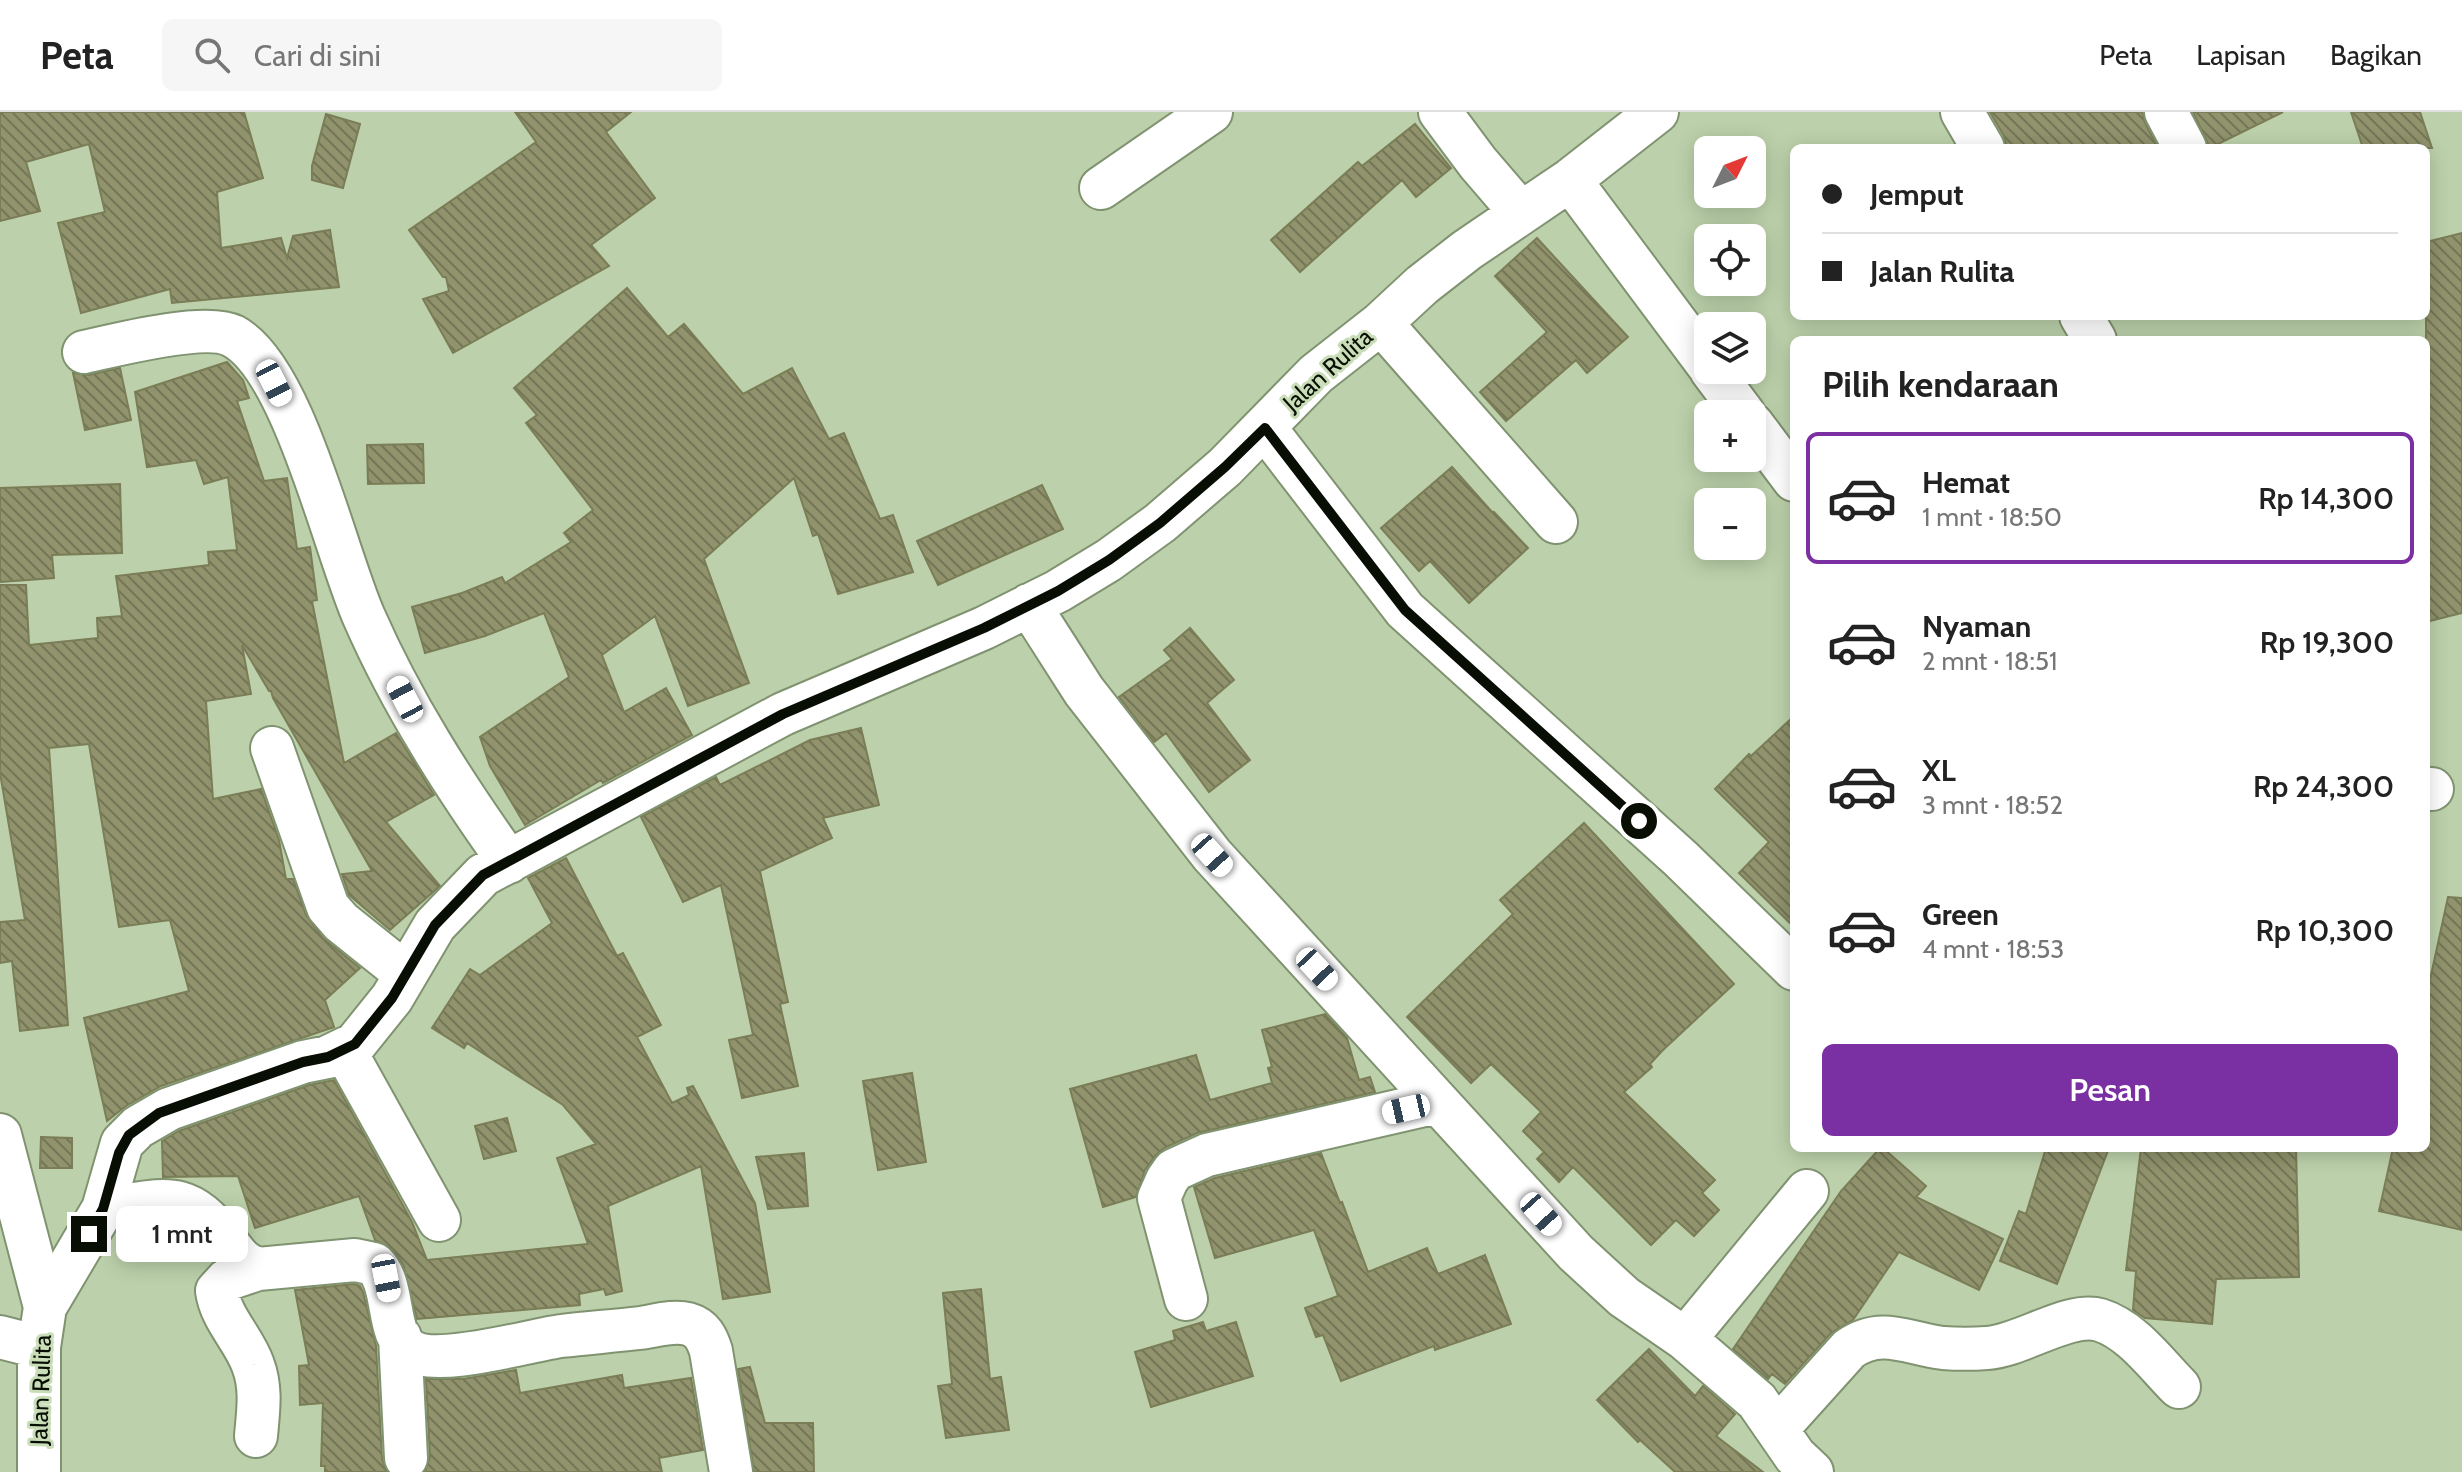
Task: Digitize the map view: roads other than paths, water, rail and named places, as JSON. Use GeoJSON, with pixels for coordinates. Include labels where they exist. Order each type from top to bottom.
{"type":"FeatureCollection","features":[{"type":"Feature","properties":{"kind":"street"},"geometry":{"type":"LineString","coordinates":[[1101,188],[1211,112]]}},
{"type":"Feature","properties":{"kind":"street"},"geometry":{"type":"LineString","coordinates":[[1440,112],[1521,213]]}},
{"type":"Feature","properties":{"kind":"street","name":"Jalan Rulita"},"geometry":{"type":"LineString","coordinates":[[39,1472],[28,1330],[103,1209],[122,1143],[150,1119],[169,1109],[303,1062],[345,1051],[355,1044],[378,1016],[435,925],[483,875],[783,714],[918,657],[1029,605],[1109,560],[1160,523],[1225,467],[1316,374],[1456,258],[1570,180],[1657,112]]}},
{"type":"Feature","properties":{"kind":"street"},"geometry":{"type":"LineString","coordinates":[[1962,112],[1981,144]]}},
{"type":"Feature","properties":{"kind":"street"},"geometry":{"type":"LineString","coordinates":[[2166,112],[2183,144]]}},
{"type":"Feature","properties":{"kind":"street"},"geometry":{"type":"LineString","coordinates":[[1570,180],[1694,347]]}},
{"type":"Feature","properties":{"kind":"street"},"geometry":{"type":"LineString","coordinates":[[1381,323],[1556,522]]}},
{"type":"Feature","properties":{"kind":"street"},"geometry":{"type":"LineString","coordinates":[[84,352],[179,334],[217,332],[231,334],[251,348],[265,366],[283,401],[330,517],[363,616],[457,789],[509,862]]}},
{"type":"Feature","properties":{"kind":"street"},"geometry":{"type":"LineString","coordinates":[[1265,428],[1405,610],[1681,859],[1790,965]]}},
{"type":"Feature","properties":{"kind":"street"},"geometry":{"type":"LineString","coordinates":[[1766,443],[1790,475]]}},
{"type":"Feature","properties":{"kind":"street"},"geometry":{"type":"LineString","coordinates":[[1029,605],[1084,691],[1212,855],[1576,1253],[1624,1297],[1685,1339],[1757,1401],[1795,1456],[1812,1472]]}},
{"type":"Feature","properties":{"kind":"street"},"geometry":{"type":"LineString","coordinates":[[272,748],[328,907],[341,922],[406,974]]}},
{"type":"Feature","properties":{"kind":"street"},"geometry":{"type":"LineString","coordinates":[[345,1051],[439,1220]]}},
{"type":"Feature","properties":{"kind":"street"},"geometry":{"type":"LineString","coordinates":[[1186,1299],[1159,1198],[1174,1170],[1222,1151],[1437,1102]]}},
{"type":"Feature","properties":{"kind":"street"},"geometry":{"type":"LineString","coordinates":[[0,1135],[28,1330]]}},
{"type":"Feature","properties":{"kind":"street"},"geometry":{"type":"LineString","coordinates":[[1685,1339],[1807,1191]]}},
{"type":"Feature","properties":{"kind":"street"},"geometry":{"type":"LineString","coordinates":[[103,1209],[172,1200],[188,1204],[219,1232],[245,1265],[258,1269]]}},
{"type":"Feature","properties":{"kind":"street"},"geometry":{"type":"LineString","coordinates":[[256,1436],[260,1398],[258,1379],[253,1362],[219,1304],[217,1291],[228,1279],[258,1269],[355,1260],[374,1264],[386,1278],[395,1326],[406,1348],[430,1357],[672,1323],[691,1325],[707,1338],[711,1351],[731,1472]]}},
{"type":"Feature","properties":{"kind":"street"},"geometry":{"type":"LineString","coordinates":[[1777,1429],[1849,1349],[1861,1341],[1881,1336],[1944,1348],[1990,1348],[2020,1341],[2078,1320],[2096,1319],[2120,1328],[2179,1387]]}},
{"type":"Feature","properties":{"kind":"street"},"geometry":{"type":"LineString","coordinates":[[400,1337],[406,1458]]}}]}
